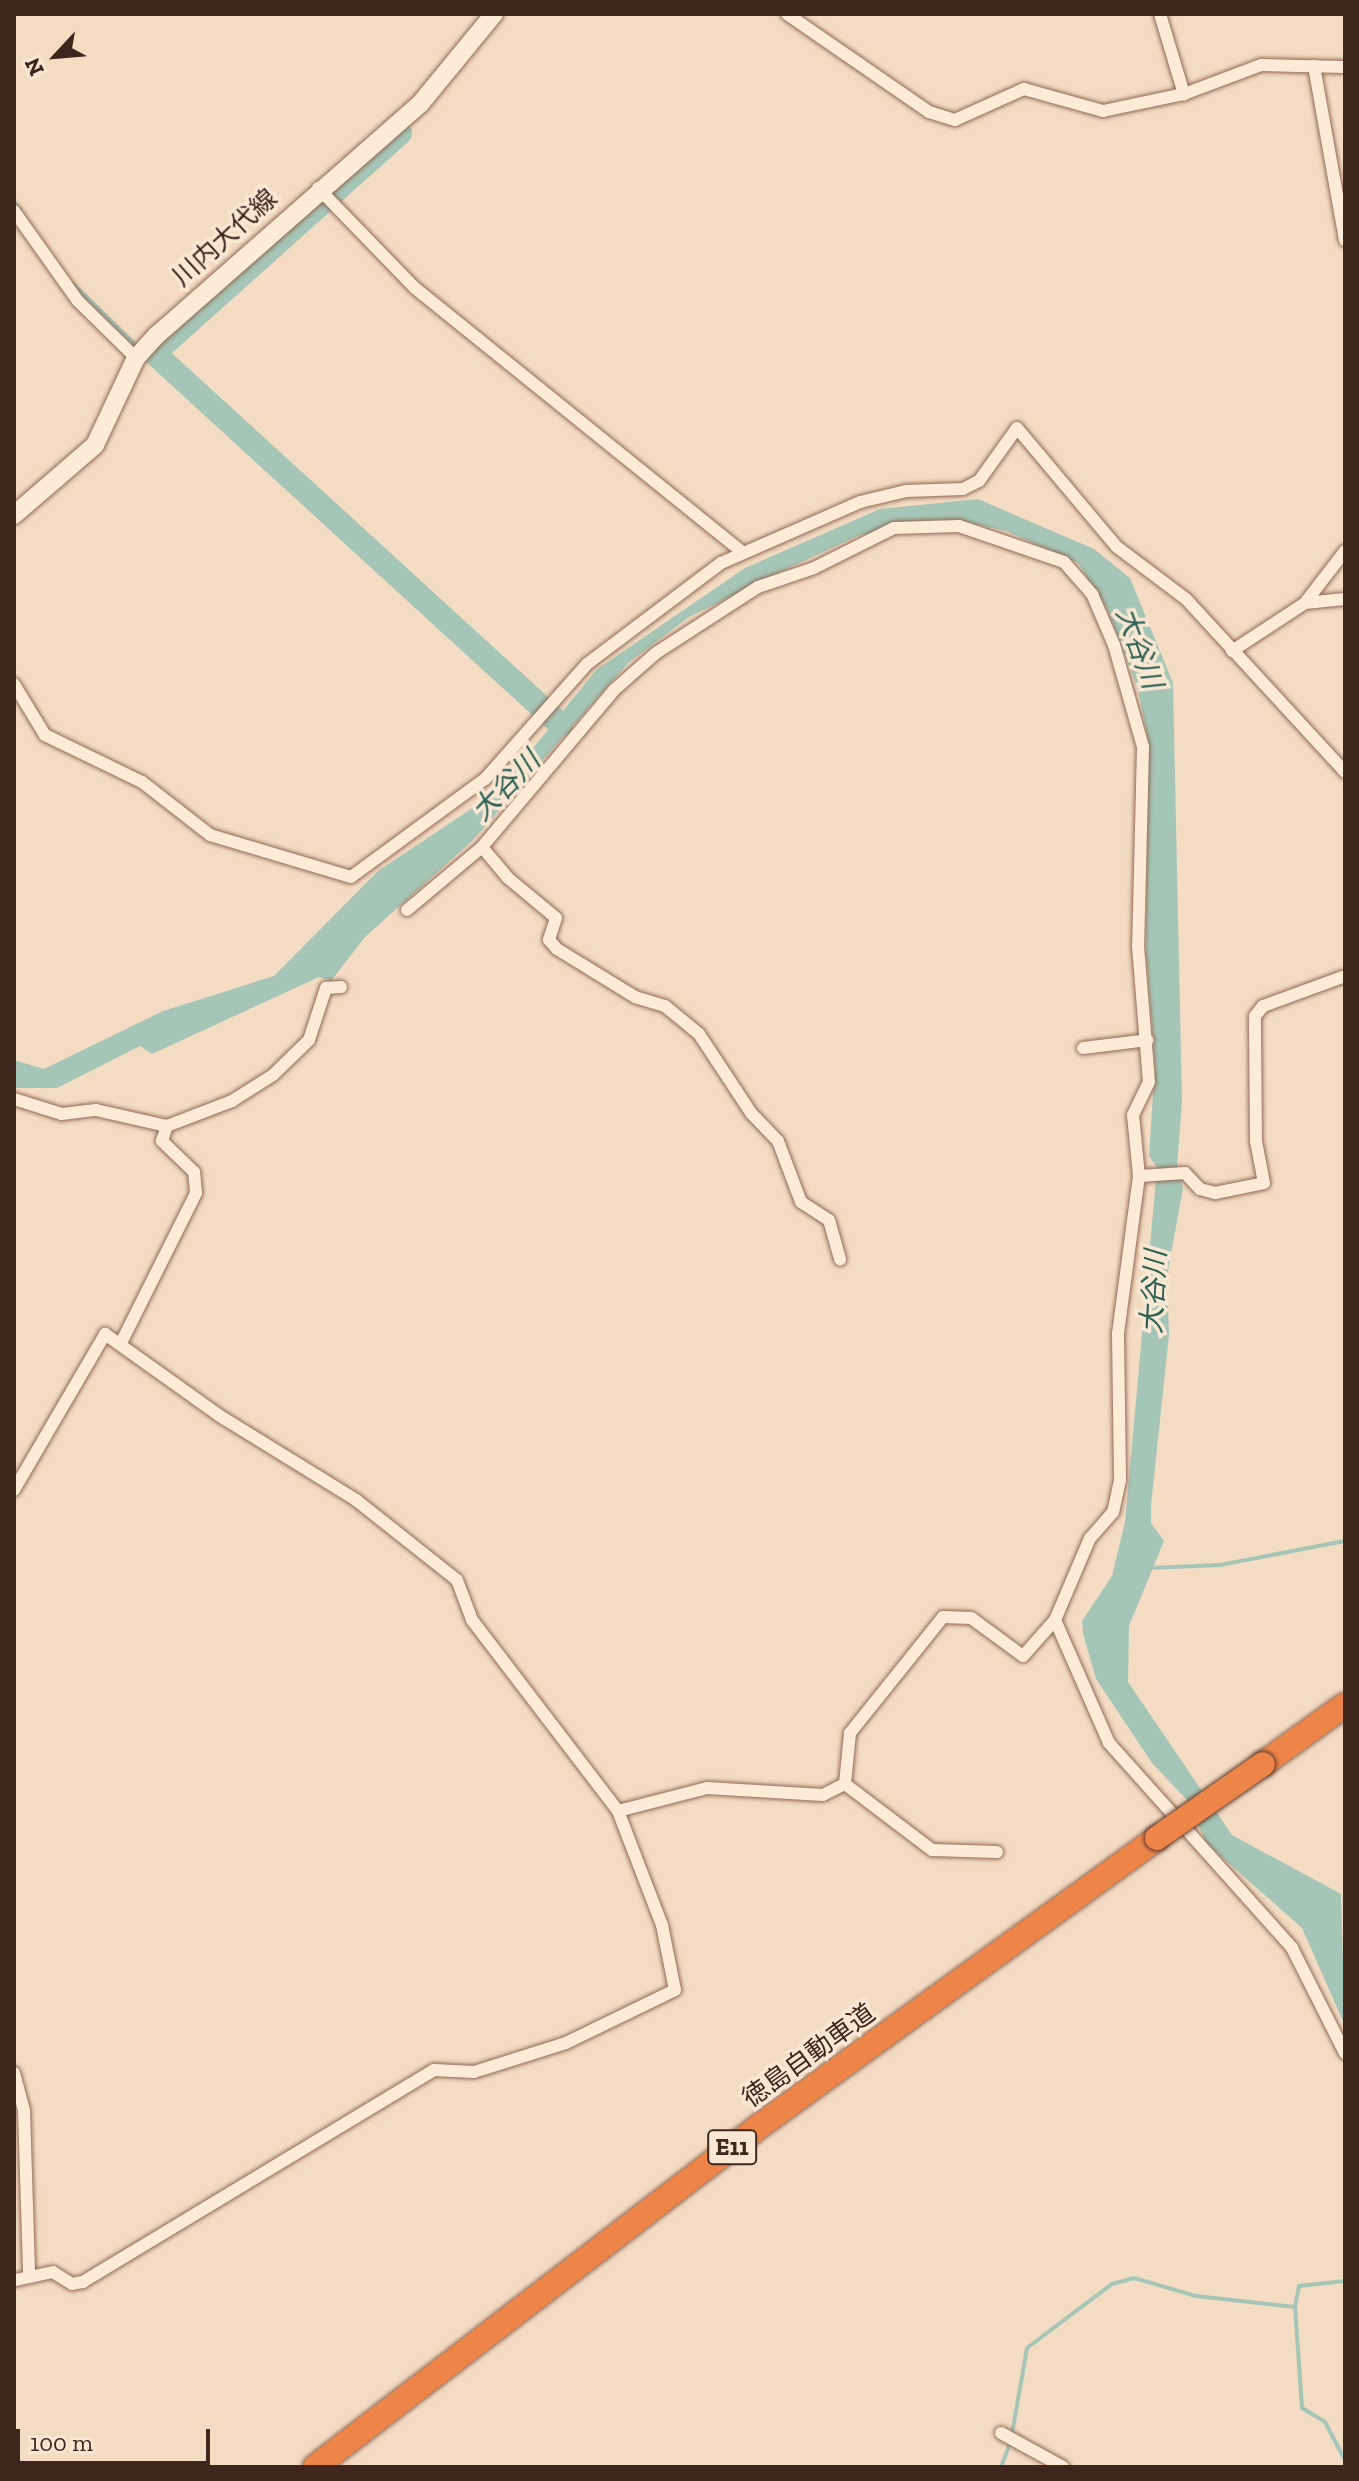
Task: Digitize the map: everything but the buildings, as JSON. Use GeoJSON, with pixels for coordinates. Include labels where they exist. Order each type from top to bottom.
{"type":"FeatureCollection","features":[{"type":"Feature","properties":{"kind":"highway","name":"徳島自動車道"},"geometry":{"type":"LineString","coordinates":[[315,2467],[651,2207],[1157,1838],[1345,1705]]}},
{"type":"Feature","properties":{"kind":"main road","name":"川内大代線"},"geometry":{"type":"LineString","coordinates":[[14,515],[95,445],[136,358],[318,188],[420,104],[494,14]]}},
{"type":"Feature","properties":{"kind":"street"},"geometry":{"type":"LineString","coordinates":[[787,14],[941,117],[970,116],[1024,89],[1090,112],[1261,65],[1345,67]]}},
{"type":"Feature","properties":{"kind":"street"},"geometry":{"type":"LineString","coordinates":[[1160,14],[1182,85]]}},
{"type":"Feature","properties":{"kind":"street"},"geometry":{"type":"LineString","coordinates":[[1314,66],[1345,240]]}},
{"type":"Feature","properties":{"kind":"street"},"geometry":{"type":"LineString","coordinates":[[318,188],[415,288],[741,551]]}},
{"type":"Feature","properties":{"kind":"street"},"geometry":{"type":"LineString","coordinates":[[14,211],[78,301],[136,358]]}},
{"type":"Feature","properties":{"kind":"street"},"geometry":{"type":"LineString","coordinates":[[14,684],[45,735],[142,782],[210,835],[351,877],[485,779],[619,636],[741,551],[869,500],[963,489],[979,481],[1017,428],[1117,547],[1186,599],[1232,651],[1309,726],[1345,772]]}},
{"type":"Feature","properties":{"kind":"street"},"geometry":{"type":"LineString","coordinates":[[407,910],[482,847],[614,690],[686,631],[758,587],[814,568],[894,528],[959,526],[1064,562],[1092,594],[1114,645],[1143,747],[1138,946],[1149,1082],[1133,1115],[1145,1176],[1117,1349],[1120,1480],[1113,1512],[1090,1538],[1055,1620],[1023,1656],[971,1618],[943,1617],[850,1733],[845,1784]]}},
{"type":"Feature","properties":{"kind":"street"},"geometry":{"type":"LineString","coordinates":[[1232,651],[1305,603],[1345,551]]}},
{"type":"Feature","properties":{"kind":"street"},"geometry":{"type":"LineString","coordinates":[[1305,603],[1345,599]]}},
{"type":"Feature","properties":{"kind":"street"},"geometry":{"type":"LineString","coordinates":[[482,847],[508,878],[556,918],[549,940],[557,949],[635,997],[665,1006],[699,1034],[751,1113],[778,1141],[801,1202],[829,1220],[840,1259]]}},
{"type":"Feature","properties":{"kind":"street"},"geometry":{"type":"LineString","coordinates":[[1145,1176],[1185,1173],[1200,1189],[1215,1193],[1264,1183],[1256,1141],[1255,1016],[1263,1006],[1345,976]]}},
{"type":"Feature","properties":{"kind":"street"},"geometry":{"type":"LineString","coordinates":[[14,1099],[62,1114],[96,1110],[167,1126],[232,1101],[273,1075],[309,1040],[326,988],[341,987]]}},
{"type":"Feature","properties":{"kind":"street"},"geometry":{"type":"LineString","coordinates":[[1083,1048],[1148,1040]]}},
{"type":"Feature","properties":{"kind":"street"},"geometry":{"type":"LineString","coordinates":[[121,1343],[196,1193],[194,1172],[162,1141],[167,1126]]}},
{"type":"Feature","properties":{"kind":"street"},"geometry":{"type":"LineString","coordinates":[[14,1490],[105,1334],[220,1416],[356,1500],[394,1536],[457,1580],[472,1620],[618,1811],[662,1925],[675,1990],[566,2043],[474,2072],[434,2070],[83,2282],[72,2284],[53,2272],[29,2274],[14,2280]]}},
{"type":"Feature","properties":{"kind":"street"},"geometry":{"type":"LineString","coordinates":[[1055,1620],[1109,1743],[1292,1948],[1345,2053]]}},
{"type":"Feature","properties":{"kind":"street"},"geometry":{"type":"LineString","coordinates":[[618,1811],[707,1788],[823,1795],[845,1784]]}},
{"type":"Feature","properties":{"kind":"street"},"geometry":{"type":"LineString","coordinates":[[845,1784],[932,1850],[997,1852]]}},
{"type":"Feature","properties":{"kind":"street"},"geometry":{"type":"LineString","coordinates":[[14,2073],[24,2111],[29,2274]]}},
{"type":"Feature","properties":{"kind":"street"},"geometry":{"type":"LineString","coordinates":[[1003,2434],[1063,2467]]}},
{"type":"Feature","properties":{"kind":"water","name":"大谷川"},"geometry":{"type":"Polygon","coordinates":[[[978,499],[1094,549],[1130,578],[1173,683],[1182,1102],[1177,1167],[1183,1188],[1167,1276],[1169,1335],[1151,1505],[1151,1523],[1164,1541],[1129,1626],[1128,1682],[1232,1835],[1341,1894],[1345,2026],[1302,1928],[1207,1844],[1187,1800],[1152,1763],[1096,1679],[1083,1634],[1082,1621],[1112,1576],[1125,1522],[1157,1168],[1149,1156],[1155,1063],[1146,952],[1148,740],[1138,689],[1108,611],[1078,563],[1006,531],[953,519],[860,535],[784,570],[689,617],[628,663],[472,841],[365,937],[331,981],[319,977],[152,1054],[140,1046],[57,1088],[14,1088],[14,1060],[44,1069],[163,1011],[274,976],[378,871],[471,809],[517,768],[596,670],[745,568],[880,509],[978,499]]]}},
{"type":"Feature","properties":{"kind":"waterway"},"geometry":{"type":"LineString","coordinates":[[400,133],[154,353],[561,725]]}},
{"type":"Feature","properties":{"kind":"waterway"},"geometry":{"type":"LineString","coordinates":[[14,201],[20,211]]}},
{"type":"Feature","properties":{"kind":"waterway"},"geometry":{"type":"LineString","coordinates":[[72,283],[137,346]]}},
{"type":"Feature","properties":{"kind":"waterway"},"geometry":{"type":"LineString","coordinates":[[1148,1568],[1220,1565],[1345,1541]]}},
{"type":"Feature","properties":{"kind":"waterway"},"geometry":{"type":"LineString","coordinates":[[1012,2434],[1027,2348],[1112,2284],[1134,2278],[1196,2296],[1295,2307]]}},
{"type":"Feature","properties":{"kind":"waterway"},"geometry":{"type":"LineString","coordinates":[[1345,2281],[1299,2286],[1295,2307],[1302,2408],[1325,2422],[1345,2460]]}},
{"type":"Feature","properties":{"kind":"waterway"},"geometry":{"type":"LineString","coordinates":[[1001,2467],[1010,2443]]}},
{"type":"Feature","properties":{"kind":"waterway"},"geometry":{"type":"LineString","coordinates":[[729,2467],[739,2467]]}}]}
